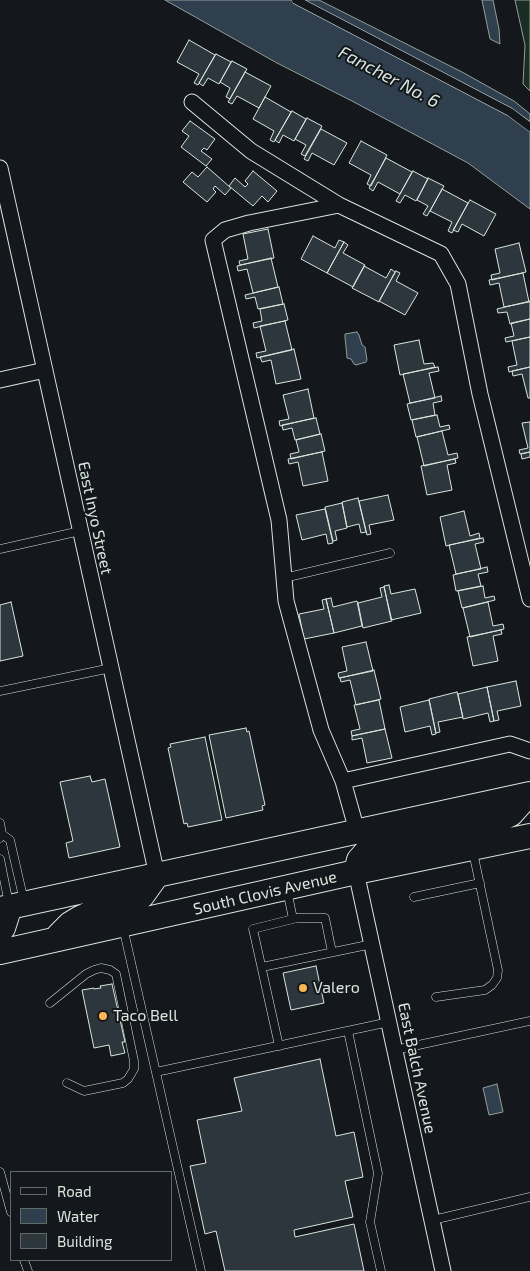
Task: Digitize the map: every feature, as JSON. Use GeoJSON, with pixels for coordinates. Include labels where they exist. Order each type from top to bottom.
{"type":"FeatureCollection","features":[{"type":"Feature","properties":{"kind":"main road"},"geometry":{"type":"LineString","coordinates":[[0,929],[3,928],[12,906],[529,794]]}},
{"type":"Feature","properties":{"kind":"main road"},"geometry":{"type":"LineString","coordinates":[[356,872],[359,860],[366,852],[378,847],[501,819],[511,814],[529,794]]}},
{"type":"Feature","properties":{"kind":"main road","name":"South Clovis Avenue"},"geometry":{"type":"LineString","coordinates":[[0,952],[356,872],[530,836]]}},
{"type":"Feature","properties":{"kind":"main road"},"geometry":{"type":"LineString","coordinates":[[52,941],[70,924],[80,918],[96,911],[132,902],[142,896],[156,875]]}},
{"type":"Feature","properties":{"kind":"street"},"geometry":{"type":"LineString","coordinates":[[192,102],[251,151],[339,205],[441,254],[458,284],[480,394],[530,599]]}},
{"type":"Feature","properties":{"kind":"street","name":"East Inyo Street"},"geometry":{"type":"LineString","coordinates":[[0,172],[156,875]]}},
{"type":"Feature","properties":{"kind":"street"},"geometry":{"type":"LineString","coordinates":[[339,205],[249,223],[225,230],[213,240],[279,520],[286,601],[321,730],[344,782],[357,831]]}},
{"type":"Feature","properties":{"kind":"street"},"geometry":{"type":"LineString","coordinates":[[0,380],[45,370]]}},
{"type":"Feature","properties":{"kind":"street"},"geometry":{"type":"LineString","coordinates":[[344,782],[510,744],[530,751]]}},
{"type":"Feature","properties":{"kind":"street","name":"East Balch Avenue"},"geometry":{"type":"LineString","coordinates":[[356,872],[443,1271]]}},
{"type":"Feature","properties":{"kind":"lane"},"geometry":{"type":"LineString","coordinates":[[296,0],[510,112],[530,128]]}},
{"type":"Feature","properties":{"kind":"lane"},"geometry":{"type":"LineString","coordinates":[[0,549],[80,531]]}},
{"type":"Feature","properties":{"kind":"lane"},"geometry":{"type":"LineString","coordinates":[[284,578],[390,553]]}},
{"type":"Feature","properties":{"kind":"lane"},"geometry":{"type":"LineString","coordinates":[[0,692],[111,668]]}},
{"type":"Feature","properties":{"kind":"lane"},"geometry":{"type":"LineString","coordinates":[[0,823],[1,836],[10,840],[12,906]]}},
{"type":"Feature","properties":{"kind":"lane"},"geometry":{"type":"LineString","coordinates":[[436,997],[485,990],[497,978],[498,970],[472,848]]}},
{"type":"Feature","properties":{"kind":"lane"},"geometry":{"type":"LineString","coordinates":[[0,862],[12,906]]}},
{"type":"Feature","properties":{"kind":"lane"},"geometry":{"type":"LineString","coordinates":[[414,897],[480,883]]}},
{"type":"Feature","properties":{"kind":"lane"},"geometry":{"type":"LineString","coordinates":[[286,888],[293,919]]}},
{"type":"Feature","properties":{"kind":"lane"},"geometry":{"type":"LineString","coordinates":[[280,1046],[253,929],[297,918],[325,918],[332,952]]}},
{"type":"Feature","properties":{"kind":"lane"},"geometry":{"type":"LineString","coordinates":[[122,924],[201,1271]]}},
{"type":"Feature","properties":{"kind":"lane"},"geometry":{"type":"LineString","coordinates":[[262,967],[372,944]]}},
{"type":"Feature","properties":{"kind":"lane"},"geometry":{"type":"LineString","coordinates":[[50,1003],[86,974],[94,970],[101,968],[116,974],[134,1061],[134,1069],[131,1076],[123,1083],[84,1091],[67,1083]]}},
{"type":"Feature","properties":{"kind":"lane"},"geometry":{"type":"LineString","coordinates":[[395,1050],[530,1021]]}},
{"type":"Feature","properties":{"kind":"lane"},"geometry":{"type":"LineString","coordinates":[[156,1072],[389,1022]]}},
{"type":"Feature","properties":{"kind":"lane"},"geometry":{"type":"LineString","coordinates":[[348,1031],[378,1173],[370,1222],[380,1271]]}},
{"type":"Feature","properties":{"kind":"lane"},"geometry":{"type":"LineString","coordinates":[[0,1172],[10,1208]]}},
{"type":"Feature","properties":{"kind":"lane"},"geometry":{"type":"LineString","coordinates":[[433,1220],[530,1197]]}},
{"type":"Feature","properties":{"kind":"green space"},"geometry":{"type":"Polygon","coordinates":[[[515,0],[530,0],[530,91],[523,84],[525,45],[515,0]]]}},
{"type":"Feature","properties":{"kind":"water","name":"Fancher No. 6"},"geometry":{"type":"Polygon","coordinates":[[[165,0],[319,0],[462,72],[514,101],[530,114],[530,209],[468,163],[277,63],[165,0]]]}},
{"type":"Feature","properties":{"kind":"water"},"geometry":{"type":"Polygon","coordinates":[[[482,0],[493,0],[500,44],[490,39],[482,0]]]}},
{"type":"Feature","properties":{"kind":"water"},"geometry":{"type":"Polygon","coordinates":[[[357,332],[362,345],[365,347],[367,360],[356,365],[351,359],[347,358],[345,334],[357,332]]]}},
{"type":"Feature","properties":{"kind":"water"},"geometry":{"type":"Polygon","coordinates":[[[497,1084],[503,1112],[489,1115],[483,1088],[497,1084]]]}},
{"type":"Feature","properties":{"kind":"building"},"geometry":{"type":"Polygon","coordinates":[[[189,40],[215,55],[198,85],[194,83],[199,74],[177,62],[189,40]]]}},
{"type":"Feature","properties":{"kind":"building"},"geometry":{"type":"Polygon","coordinates":[[[216,54],[231,62],[219,84],[208,78],[203,86],[199,83],[216,54]]]}},
{"type":"Feature","properties":{"kind":"building"},"geometry":{"type":"Polygon","coordinates":[[[232,61],[247,69],[230,99],[226,97],[230,88],[220,82],[232,61]]]}},
{"type":"Feature","properties":{"kind":"building"},"geometry":{"type":"Polygon","coordinates":[[[245,72],[271,86],[259,108],[237,96],[232,104],[228,102],[245,72]]]}},
{"type":"Feature","properties":{"kind":"building"},"geometry":{"type":"Polygon","coordinates":[[[265,97],[291,112],[274,142],[270,140],[274,131],[253,119],[265,97]]]}},
{"type":"Feature","properties":{"kind":"building"},"geometry":{"type":"Polygon","coordinates":[[[292,111],[306,119],[294,141],[283,135],[279,143],[275,140],[292,111]]]}},
{"type":"Feature","properties":{"kind":"building"},"geometry":{"type":"Polygon","coordinates":[[[307,118],[322,126],[305,156],[301,154],[306,145],[295,139],[307,118]]]}},
{"type":"Feature","properties":{"kind":"building"},"geometry":{"type":"Polygon","coordinates":[[[190,121],[215,139],[207,150],[204,148],[201,151],[212,159],[206,166],[181,147],[189,136],[182,131],[190,121]]]}},
{"type":"Feature","properties":{"kind":"building"},"geometry":{"type":"Polygon","coordinates":[[[321,129],[347,143],[334,165],[312,153],[308,161],[304,159],[321,129]]]}},
{"type":"Feature","properties":{"kind":"building"},"geometry":{"type":"Polygon","coordinates":[[[361,141],[387,155],[371,186],[367,184],[371,175],[349,163],[361,141]]]}},
{"type":"Feature","properties":{"kind":"building"},"geometry":{"type":"Polygon","coordinates":[[[386,158],[412,172],[400,194],[378,182],[373,191],[369,188],[386,158]]]}},
{"type":"Feature","properties":{"kind":"building"},"geometry":{"type":"Polygon","coordinates":[[[207,167],[231,188],[225,195],[215,186],[213,189],[216,192],[207,202],[183,182],[192,172],[198,177],[207,167]]]}},
{"type":"Feature","properties":{"kind":"building"},"geometry":{"type":"Polygon","coordinates":[[[253,171],[277,191],[268,202],[262,196],[253,206],[229,186],[235,178],[245,187],[248,184],[245,181],[253,171]]]}},
{"type":"Feature","properties":{"kind":"building"},"geometry":{"type":"Polygon","coordinates":[[[413,171],[428,179],[416,201],[405,195],[400,203],[396,201],[413,171]]]}},
{"type":"Feature","properties":{"kind":"building"},"geometry":{"type":"Polygon","coordinates":[[[428,178],[444,186],[427,216],[423,214],[428,206],[417,200],[428,178]]]}},
{"type":"Feature","properties":{"kind":"building"},"geometry":{"type":"Polygon","coordinates":[[[442,189],[468,203],[452,233],[448,231],[452,222],[430,211],[442,189]]]}},
{"type":"Feature","properties":{"kind":"building"},"geometry":{"type":"Polygon","coordinates":[[[470,200],[496,214],[484,236],[462,224],[458,232],[453,230],[470,200]]]}},
{"type":"Feature","properties":{"kind":"building"},"geometry":{"type":"Polygon","coordinates":[[[268,229],[274,258],[240,265],[239,261],[248,259],[243,234],[268,229]]]}},
{"type":"Feature","properties":{"kind":"building"},"geometry":{"type":"Polygon","coordinates":[[[313,236],[335,248],[339,240],[344,242],[327,273],[301,259],[313,236]]]}},
{"type":"Feature","properties":{"kind":"building"},"geometry":{"type":"Polygon","coordinates":[[[344,242],[348,245],[343,253],[365,265],[353,287],[327,273],[344,242]]]}},
{"type":"Feature","properties":{"kind":"building"},"geometry":{"type":"Polygon","coordinates":[[[519,243],[526,272],[492,280],[491,275],[500,273],[495,249],[519,243]]]}},
{"type":"Feature","properties":{"kind":"building"},"geometry":{"type":"Polygon","coordinates":[[[271,258],[278,287],[253,293],[247,269],[238,271],[237,266],[271,258]]]}},
{"type":"Feature","properties":{"kind":"building"},"geometry":{"type":"Polygon","coordinates":[[[364,266],[386,278],[391,269],[395,272],[379,302],[352,288],[364,266]]]}},
{"type":"Feature","properties":{"kind":"building"},"geometry":{"type":"Polygon","coordinates":[[[396,271],[400,273],[396,281],[418,293],[405,315],[379,301],[396,271]]]}},
{"type":"Feature","properties":{"kind":"building"},"geometry":{"type":"Polygon","coordinates":[[[523,273],[529,302],[504,307],[499,283],[490,285],[489,280],[523,273]]]}},
{"type":"Feature","properties":{"kind":"building"},"geometry":{"type":"Polygon","coordinates":[[[279,287],[283,304],[258,309],[255,297],[246,299],[245,295],[279,287]]]}},
{"type":"Feature","properties":{"kind":"building"},"geometry":{"type":"Polygon","coordinates":[[[530,301],[530,319],[510,324],[507,312],[498,313],[497,309],[530,301]]]}},
{"type":"Feature","properties":{"kind":"building"},"geometry":{"type":"Polygon","coordinates":[[[284,304],[288,320],[254,328],[253,323],[262,321],[260,309],[284,304]]]}},
{"type":"Feature","properties":{"kind":"building"},"geometry":{"type":"Polygon","coordinates":[[[530,319],[530,337],[506,342],[505,338],[514,336],[511,323],[530,319]]]}},
{"type":"Feature","properties":{"kind":"building"},"geometry":{"type":"Polygon","coordinates":[[[285,321],[292,350],[257,358],[256,353],[266,351],[260,326],[285,321]]]}},
{"type":"Feature","properties":{"kind":"building"},"geometry":{"type":"Polygon","coordinates":[[[530,337],[530,367],[509,372],[508,367],[517,365],[512,341],[530,337]]]}},
{"type":"Feature","properties":{"kind":"building"},"geometry":{"type":"Polygon","coordinates":[[[419,340],[424,364],[433,363],[435,367],[400,375],[394,345],[419,340]]]}},
{"type":"Feature","properties":{"kind":"building"},"geometry":{"type":"Polygon","coordinates":[[[294,349],[301,379],[276,384],[271,360],[262,362],[260,357],[294,349]]]}},
{"type":"Feature","properties":{"kind":"building"},"geometry":{"type":"Polygon","coordinates":[[[438,367],[439,371],[429,373],[435,398],[410,403],[403,374],[438,367]]]}},
{"type":"Feature","properties":{"kind":"building"},"geometry":{"type":"Polygon","coordinates":[[[530,367],[530,398],[528,398],[522,374],[513,376],[512,371],[530,367]]]}},
{"type":"Feature","properties":{"kind":"building"},"geometry":{"type":"Polygon","coordinates":[[[308,389],[314,418],[280,426],[279,421],[289,419],[283,395],[308,389]]]}},
{"type":"Feature","properties":{"kind":"building"},"geometry":{"type":"Polygon","coordinates":[[[441,396],[442,401],[433,403],[435,415],[411,420],[407,404],[441,396]]]}},
{"type":"Feature","properties":{"kind":"building"},"geometry":{"type":"Polygon","coordinates":[[[437,415],[440,427],[449,425],[450,429],[416,437],[412,420],[437,415]]]}},
{"type":"Feature","properties":{"kind":"building"},"geometry":{"type":"Polygon","coordinates":[[[316,418],[320,434],[295,440],[292,428],[283,430],[282,425],[316,418]]]}},
{"type":"Feature","properties":{"kind":"building"},"geometry":{"type":"Polygon","coordinates":[[[530,422],[530,452],[520,454],[519,450],[528,448],[522,423],[530,422]]]}},
{"type":"Feature","properties":{"kind":"building"},"geometry":{"type":"Polygon","coordinates":[[[442,431],[448,455],[457,453],[458,458],[424,466],[417,437],[442,431]]]}},
{"type":"Feature","properties":{"kind":"building"},"geometry":{"type":"Polygon","coordinates":[[[321,434],[325,451],[291,459],[290,454],[299,452],[296,440],[321,434]]]}},
{"type":"Feature","properties":{"kind":"building"},"geometry":{"type":"Polygon","coordinates":[[[322,452],[328,481],[303,486],[298,462],[289,464],[288,459],[322,452]]]}},
{"type":"Feature","properties":{"kind":"building"},"geometry":{"type":"Polygon","coordinates":[[[530,452],[530,457],[522,459],[521,454],[530,452]]]}},
{"type":"Feature","properties":{"kind":"building"},"geometry":{"type":"Polygon","coordinates":[[[455,459],[456,463],[447,465],[452,490],[427,495],[421,466],[455,459]]]}},
{"type":"Feature","properties":{"kind":"building"},"geometry":{"type":"Polygon","coordinates":[[[388,495],[394,520],[369,525],[371,534],[367,535],[359,501],[388,495]]]}},
{"type":"Feature","properties":{"kind":"building"},"geometry":{"type":"Polygon","coordinates":[[[358,498],[366,532],[361,533],[359,524],[347,527],[342,502],[358,498]]]}},
{"type":"Feature","properties":{"kind":"building"},"geometry":{"type":"Polygon","coordinates":[[[342,503],[347,528],[335,531],[337,540],[333,541],[325,507],[342,503]]]}},
{"type":"Feature","properties":{"kind":"building"},"geometry":{"type":"Polygon","coordinates":[[[325,509],[333,543],[328,544],[326,534],[302,540],[296,515],[325,509]]]}},
{"type":"Feature","properties":{"kind":"building"},"geometry":{"type":"Polygon","coordinates":[[[464,511],[470,536],[479,533],[480,538],[446,546],[440,517],[464,511]]]}},
{"type":"Feature","properties":{"kind":"building"},"geometry":{"type":"Polygon","coordinates":[[[483,538],[484,542],[475,544],[481,569],[456,574],[449,545],[483,538]]]}},
{"type":"Feature","properties":{"kind":"building"},"geometry":{"type":"Polygon","coordinates":[[[487,567],[488,572],[478,574],[481,586],[456,591],[453,575],[487,567]]]}},
{"type":"Feature","properties":{"kind":"building"},"geometry":{"type":"Polygon","coordinates":[[[389,585],[391,594],[415,589],[421,613],[391,620],[384,586],[389,585]]]}},
{"type":"Feature","properties":{"kind":"building"},"geometry":{"type":"Polygon","coordinates":[[[483,586],[485,598],[494,596],[495,600],[462,608],[458,591],[483,586]]]}},
{"type":"Feature","properties":{"kind":"building"},"geometry":{"type":"Polygon","coordinates":[[[384,587],[392,621],[363,628],[358,603],[382,597],[380,588],[384,587]]]}},
{"type":"Feature","properties":{"kind":"building"},"geometry":{"type":"Polygon","coordinates":[[[331,598],[333,607],[357,601],[362,626],[334,633],[326,599],[331,598]]]}},
{"type":"Feature","properties":{"kind":"building"},"geometry":{"type":"Polygon","coordinates":[[[326,599],[334,633],[304,639],[299,614],[324,609],[322,600],[326,599]]]}},
{"type":"Feature","properties":{"kind":"building"},"geometry":{"type":"Polygon","coordinates":[[[11,602],[23,656],[0,661],[0,605],[11,602]]]}},
{"type":"Feature","properties":{"kind":"building"},"geometry":{"type":"Polygon","coordinates":[[[488,602],[493,626],[503,624],[504,629],[470,637],[463,608],[488,602]]]}},
{"type":"Feature","properties":{"kind":"building"},"geometry":{"type":"Polygon","coordinates":[[[501,630],[502,634],[493,636],[498,661],[473,666],[467,637],[501,630]]]}},
{"type":"Feature","properties":{"kind":"building"},"geometry":{"type":"Polygon","coordinates":[[[366,642],[373,671],[339,678],[338,673],[347,671],[342,647],[366,642]]]}},
{"type":"Feature","properties":{"kind":"building"},"geometry":{"type":"Polygon","coordinates":[[[374,670],[381,699],[356,705],[350,680],[341,682],[340,678],[374,670]]]}},
{"type":"Feature","properties":{"kind":"building"},"geometry":{"type":"Polygon","coordinates":[[[516,681],[521,706],[497,711],[499,720],[494,721],[487,687],[516,681]]]}},
{"type":"Feature","properties":{"kind":"building"},"geometry":{"type":"Polygon","coordinates":[[[487,687],[494,721],[490,722],[488,713],[463,719],[458,694],[487,687]]]}},
{"type":"Feature","properties":{"kind":"building"},"geometry":{"type":"Polygon","coordinates":[[[457,692],[463,717],[438,722],[440,732],[436,733],[429,699],[457,692]]]}},
{"type":"Feature","properties":{"kind":"building"},"geometry":{"type":"Polygon","coordinates":[[[379,700],[385,729],[352,736],[351,731],[360,729],[354,705],[379,700]]]}},
{"type":"Feature","properties":{"kind":"building"},"geometry":{"type":"Polygon","coordinates":[[[429,700],[436,734],[432,735],[430,726],[405,732],[400,707],[429,700]]]}},
{"type":"Feature","properties":{"kind":"building"},"geometry":{"type":"Polygon","coordinates":[[[246,728],[247,732],[249,731],[265,805],[262,806],[263,810],[226,818],[209,735],[246,728]]]}},
{"type":"Feature","properties":{"kind":"building"},"geometry":{"type":"Polygon","coordinates":[[[385,729],[392,758],[367,763],[362,738],[352,740],[352,736],[385,729]]]}},
{"type":"Feature","properties":{"kind":"building"},"geometry":{"type":"Polygon","coordinates":[[[205,737],[222,820],[188,827],[187,823],[184,824],[168,748],[171,747],[170,744],[205,737]]]}},
{"type":"Feature","properties":{"kind":"building"},"geometry":{"type":"Polygon","coordinates":[[[90,776],[92,782],[105,779],[120,847],[69,858],[66,843],[73,841],[60,782],[90,776]]]}},
{"type":"Feature","properties":{"kind":"building","name":"Valero"},"geometry":{"type":"Polygon","coordinates":[[[316,966],[324,1003],[291,1010],[283,973],[316,966]]]}},
{"type":"Feature","properties":{"kind":"building","name":"Taco Bell"},"geometry":{"type":"Polygon","coordinates":[[[112,984],[125,1042],[122,1042],[125,1053],[111,1056],[109,1045],[94,1048],[82,990],[101,988],[100,986],[112,984]]]}},
{"type":"Feature","properties":{"kind":"building"},"geometry":{"type":"Polygon","coordinates":[[[320,1059],[336,1136],[354,1132],[363,1177],[345,1181],[353,1217],[294,1230],[295,1237],[354,1224],[364,1271],[225,1271],[216,1231],[205,1234],[190,1166],[206,1163],[197,1120],[242,1111],[234,1078],[320,1059]]]}},
{"type":"Feature","properties":{"kind":"place","name":"Valero"},"geometry":{"type":"Point","coordinates":[303,988]}},
{"type":"Feature","properties":{"kind":"place","name":"Taco Bell"},"geometry":{"type":"Point","coordinates":[103,1016]}}]}
